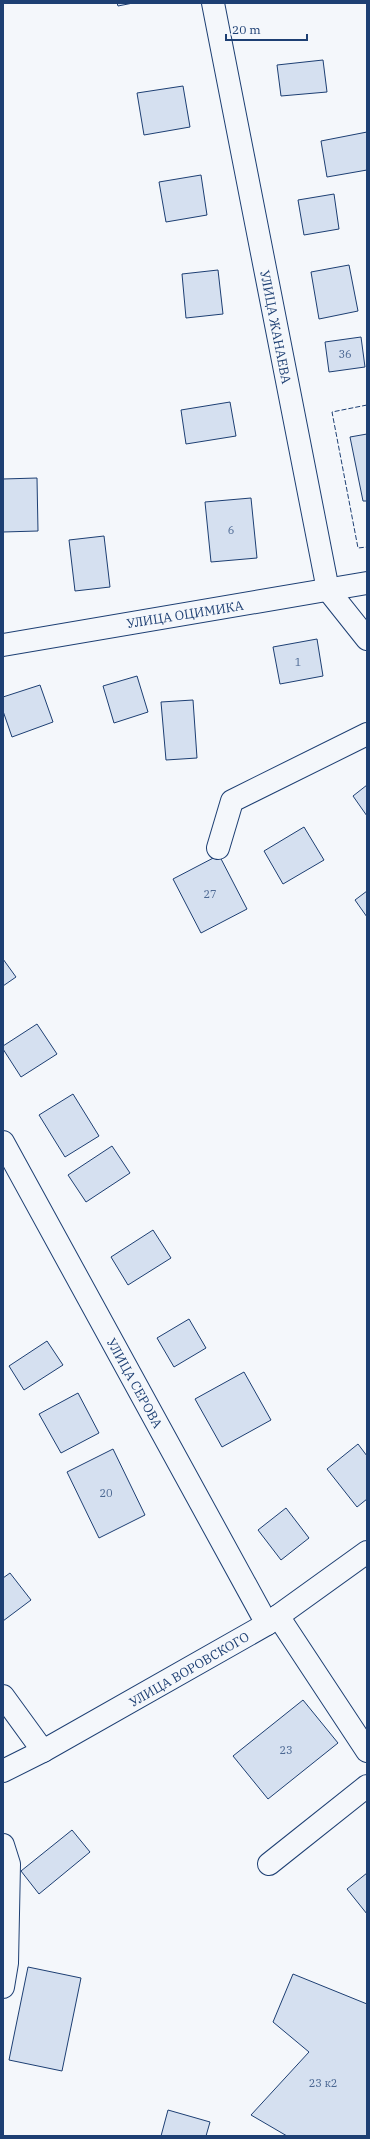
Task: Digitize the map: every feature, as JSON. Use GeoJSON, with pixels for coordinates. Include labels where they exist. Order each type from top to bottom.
{"type":"FeatureCollection","features":[{"type":"Feature","properties":{"kind":"street","name":"УЛИЦА ЖАНАЕВА"},"geometry":{"type":"LineString","coordinates":[[214,3],[328,590],[367,639]]}},
{"type":"Feature","properties":{"kind":"street","name":"УЛИЦА ОЦИМИКА"},"geometry":{"type":"LineString","coordinates":[[3,644],[367,583]]}},
{"type":"Feature","properties":{"kind":"street"},"geometry":{"type":"LineString","coordinates":[[218,848],[232,801],[367,734]]}},
{"type":"Feature","properties":{"kind":"street","name":"УЛИЦА СЕРОВА"},"geometry":{"type":"LineString","coordinates":[[3,1142],[273,1620],[367,1751]]}},
{"type":"Feature","properties":{"kind":"street","name":"УЛИЦА ВОРОВСКОГО"},"geometry":{"type":"LineString","coordinates":[[3,1771],[43,1751],[273,1620],[367,1552]]}},
{"type":"Feature","properties":{"kind":"street"},"geometry":{"type":"LineString","coordinates":[[3,1696],[43,1751]]}},
{"type":"Feature","properties":{"kind":"street"},"geometry":{"type":"LineString","coordinates":[[269,1864],[367,1786]]}},
{"type":"Feature","properties":{"kind":"street"},"geometry":{"type":"LineString","coordinates":[[3,1845],[9,1864],[7,1963],[3,1987]]}},
{"type":"Feature","properties":{"kind":"building"},"geometry":{"type":"Polygon","coordinates":[[[117,3],[133,3],[118,6],[117,3]]]}},
{"type":"Feature","properties":{"kind":"building"},"geometry":{"type":"Polygon","coordinates":[[[323,60],[327,92],[281,96],[277,65],[323,60]]]}},
{"type":"Feature","properties":{"kind":"building"},"geometry":{"type":"Polygon","coordinates":[[[183,86],[190,127],[144,135],[137,93],[183,86]]]}},
{"type":"Feature","properties":{"kind":"building"},"geometry":{"type":"Polygon","coordinates":[[[367,132],[367,170],[327,177],[321,141],[367,132]]]}},
{"type":"Feature","properties":{"kind":"building"},"geometry":{"type":"Polygon","coordinates":[[[201,175],[207,215],[166,222],[159,182],[201,175]]]}},
{"type":"Feature","properties":{"kind":"building"},"geometry":{"type":"Polygon","coordinates":[[[334,194],[339,229],[304,235],[298,200],[334,194]]]}},
{"type":"Feature","properties":{"kind":"building"},"geometry":{"type":"Polygon","coordinates":[[[349,265],[358,311],[319,319],[311,272],[349,265]]]}},
{"type":"Feature","properties":{"kind":"building"},"geometry":{"type":"Polygon","coordinates":[[[218,270],[223,314],[186,318],[182,274],[218,270]]]}},
{"type":"Feature","properties":{"kind":"building"},"geometry":{"type":"Polygon","coordinates":[[[361,337],[365,367],[329,372],[325,342],[361,337]]]}},
{"type":"Feature","properties":{"kind":"building"},"geometry":{"type":"Polygon","coordinates":[[[230,402],[236,436],[186,444],[181,410],[230,402]]]}},
{"type":"Feature","properties":{"kind":"building"},"geometry":{"type":"Polygon","coordinates":[[[367,434],[367,501],[363,501],[350,437],[367,434]]]}},
{"type":"Feature","properties":{"kind":"building"},"geometry":{"type":"Polygon","coordinates":[[[37,478],[38,531],[3,532],[3,479],[37,478]]]}},
{"type":"Feature","properties":{"kind":"building"},"geometry":{"type":"Polygon","coordinates":[[[251,498],[257,558],[211,562],[205,502],[251,498]]]}},
{"type":"Feature","properties":{"kind":"building"},"geometry":{"type":"Polygon","coordinates":[[[104,536],[110,587],[75,591],[69,540],[104,536]]]}},
{"type":"Feature","properties":{"kind":"building"},"geometry":{"type":"Polygon","coordinates":[[[317,639],[323,676],[280,684],[273,647],[317,639]]]}},
{"type":"Feature","properties":{"kind":"building"},"geometry":{"type":"Polygon","coordinates":[[[137,676],[148,712],[114,723],[103,686],[137,676]]]}},
{"type":"Feature","properties":{"kind":"building"},"geometry":{"type":"Polygon","coordinates":[[[40,685],[53,722],[12,737],[3,711],[3,697],[40,685]]]}},
{"type":"Feature","properties":{"kind":"building"},"geometry":{"type":"Polygon","coordinates":[[[193,700],[197,758],[166,760],[161,702],[193,700]]]}},
{"type":"Feature","properties":{"kind":"building"},"geometry":{"type":"Polygon","coordinates":[[[367,785],[367,816],[353,796],[367,785]]]}},
{"type":"Feature","properties":{"kind":"building"},"geometry":{"type":"Polygon","coordinates":[[[304,827],[324,860],[283,884],[264,851],[304,827]]]}},
{"type":"Feature","properties":{"kind":"building"},"geometry":{"type":"Polygon","coordinates":[[[219,855],[247,909],[201,933],[173,879],[219,855]]]}},
{"type":"Feature","properties":{"kind":"building"},"geometry":{"type":"Polygon","coordinates":[[[367,891],[367,917],[355,900],[367,891]]]}},
{"type":"Feature","properties":{"kind":"building"},"geometry":{"type":"Polygon","coordinates":[[[3,959],[16,977],[3,986],[3,959]]]}},
{"type":"Feature","properties":{"kind":"building"},"geometry":{"type":"Polygon","coordinates":[[[37,1024],[57,1054],[21,1077],[3,1049],[3,1046],[37,1024]]]}},
{"type":"Feature","properties":{"kind":"building"},"geometry":{"type":"Polygon","coordinates":[[[73,1094],[99,1136],[65,1157],[39,1115],[73,1094]]]}},
{"type":"Feature","properties":{"kind":"building"},"geometry":{"type":"Polygon","coordinates":[[[112,1146],[130,1173],[86,1202],[68,1175],[112,1146]]]}},
{"type":"Feature","properties":{"kind":"building"},"geometry":{"type":"Polygon","coordinates":[[[153,1230],[171,1258],[128,1285],[111,1257],[153,1230]]]}},
{"type":"Feature","properties":{"kind":"building"},"geometry":{"type":"Polygon","coordinates":[[[189,1319],[206,1348],[174,1367],[157,1338],[189,1319]]]}},
{"type":"Feature","properties":{"kind":"building"},"geometry":{"type":"Polygon","coordinates":[[[47,1341],[63,1365],[24,1390],[9,1366],[47,1341]]]}},
{"type":"Feature","properties":{"kind":"building"},"geometry":{"type":"Polygon","coordinates":[[[244,1372],[271,1420],[222,1447],[195,1399],[244,1372]]]}},
{"type":"Feature","properties":{"kind":"building"},"geometry":{"type":"Polygon","coordinates":[[[78,1393],[99,1433],[61,1453],[39,1414],[78,1393]]]}},
{"type":"Feature","properties":{"kind":"building"},"geometry":{"type":"Polygon","coordinates":[[[358,1444],[367,1456],[367,1499],[357,1507],[327,1469],[358,1444]]]}},
{"type":"Feature","properties":{"kind":"building"},"geometry":{"type":"Polygon","coordinates":[[[113,1449],[145,1515],[99,1538],[67,1472],[113,1449]]]}},
{"type":"Feature","properties":{"kind":"building"},"geometry":{"type":"Polygon","coordinates":[[[286,1508],[309,1538],[281,1560],[258,1530],[286,1508]]]}},
{"type":"Feature","properties":{"kind":"building"},"geometry":{"type":"Polygon","coordinates":[[[10,1573],[31,1600],[3,1621],[3,1578],[10,1573]]]}},
{"type":"Feature","properties":{"kind":"building"},"geometry":{"type":"Polygon","coordinates":[[[303,1700],[338,1743],[268,1799],[233,1756],[303,1700]]]}},
{"type":"Feature","properties":{"kind":"building"},"geometry":{"type":"Polygon","coordinates":[[[72,1830],[90,1852],[39,1894],[21,1871],[72,1830]]]}},
{"type":"Feature","properties":{"kind":"building"},"geometry":{"type":"Polygon","coordinates":[[[367,1873],[367,1914],[347,1889],[367,1873]]]}},
{"type":"Feature","properties":{"kind":"building"},"geometry":{"type":"Polygon","coordinates":[[[28,1967],[81,1978],[62,2071],[9,2060],[28,1967]]]}},
{"type":"Feature","properties":{"kind":"building"},"geometry":{"type":"Polygon","coordinates":[[[293,1974],[367,2004],[367,2136],[287,2136],[251,2115],[309,2052],[273,2022],[293,1974]]]}},
{"type":"Feature","properties":{"kind":"building"},"geometry":{"type":"Polygon","coordinates":[[[168,2110],[210,2122],[206,2136],[161,2136],[168,2110]]]}},
{"type":"Feature","properties":{"kind":"fence"},"geometry":{"type":"LineString","coordinates":[[367,405],[332,412],[358,548],[367,547]]}}]}
